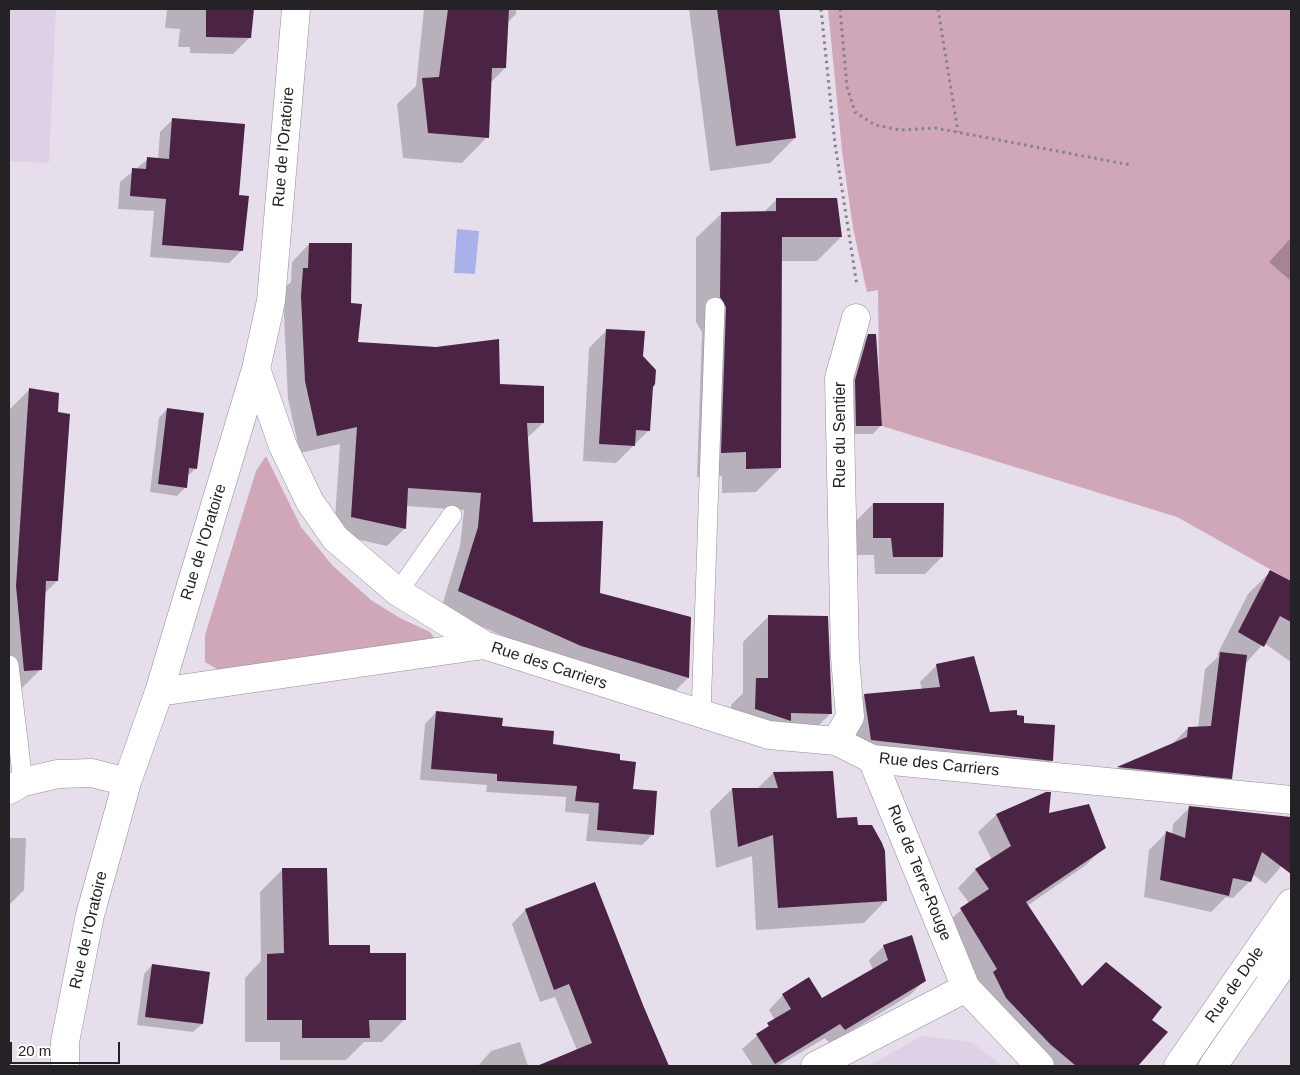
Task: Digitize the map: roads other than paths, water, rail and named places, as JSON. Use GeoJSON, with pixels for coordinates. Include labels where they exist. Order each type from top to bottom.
{"type":"FeatureCollection","features":[{"type":"Feature","properties":{"kind":"street","name":"Rue de l'Oratoire"},"geometry":{"type":"LineString","coordinates":[[65,1066],[65,1042],[90,915],[127,782],[159,692],[256,369],[271,301],[296,9]]}},
{"type":"Feature","properties":{"kind":"street","name":"Rue du Sentier"},"geometry":{"type":"LineString","coordinates":[[836,741],[850,717],[845,657],[839,378],[856,318]]}},
{"type":"Feature","properties":{"kind":"street","name":"Rue des Carriers"},"geometry":{"type":"LineString","coordinates":[[256,369],[283,446],[310,502],[335,538],[398,592],[484,645],[769,735],[836,741],[872,759],[1291,800]]}},
{"type":"Feature","properties":{"kind":"street","name":"Rue des Carriers"},"geometry":{"type":"LineString","coordinates":[[159,692],[484,645]]}},
{"type":"Feature","properties":{"kind":"street","name":"Rue de Terre-Rouge"},"geometry":{"type":"LineString","coordinates":[[872,759],[966,988],[1040,1066]]}},
{"type":"Feature","properties":{"kind":"street"},"geometry":{"type":"LineString","coordinates":[[16,786],[58,774],[92,773],[127,782]]}},
{"type":"Feature","properties":{"kind":"street","name":"Rue de Dole"},"geometry":{"type":"LineString","coordinates":[[1178,1066],[1291,903]]}},
{"type":"Feature","properties":{"kind":"street"},"geometry":{"type":"LineString","coordinates":[[1272,979],[1268,964],[1291,931]]}},
{"type":"Feature","properties":{"kind":"street","name":"Rue de Dole"},"geometry":{"type":"LineString","coordinates":[[1213,1066],[1291,954]]}},
{"type":"Feature","properties":{"kind":"street"},"geometry":{"type":"LineString","coordinates":[[815,1066],[966,988]]}},
{"type":"Feature","properties":{"kind":"lane"},"geometry":{"type":"LineString","coordinates":[[701,714],[715,307]]}},
{"type":"Feature","properties":{"kind":"lane"},"geometry":{"type":"LineString","coordinates":[[398,592],[452,515]]}},
{"type":"Feature","properties":{"kind":"lane"},"geometry":{"type":"LineString","coordinates":[[9,665],[16,786]]}},
{"type":"Feature","properties":{"kind":"water"},"geometry":{"type":"Polygon","coordinates":[[[457,229],[479,231],[475,274],[454,273],[457,229]]]}}]}
